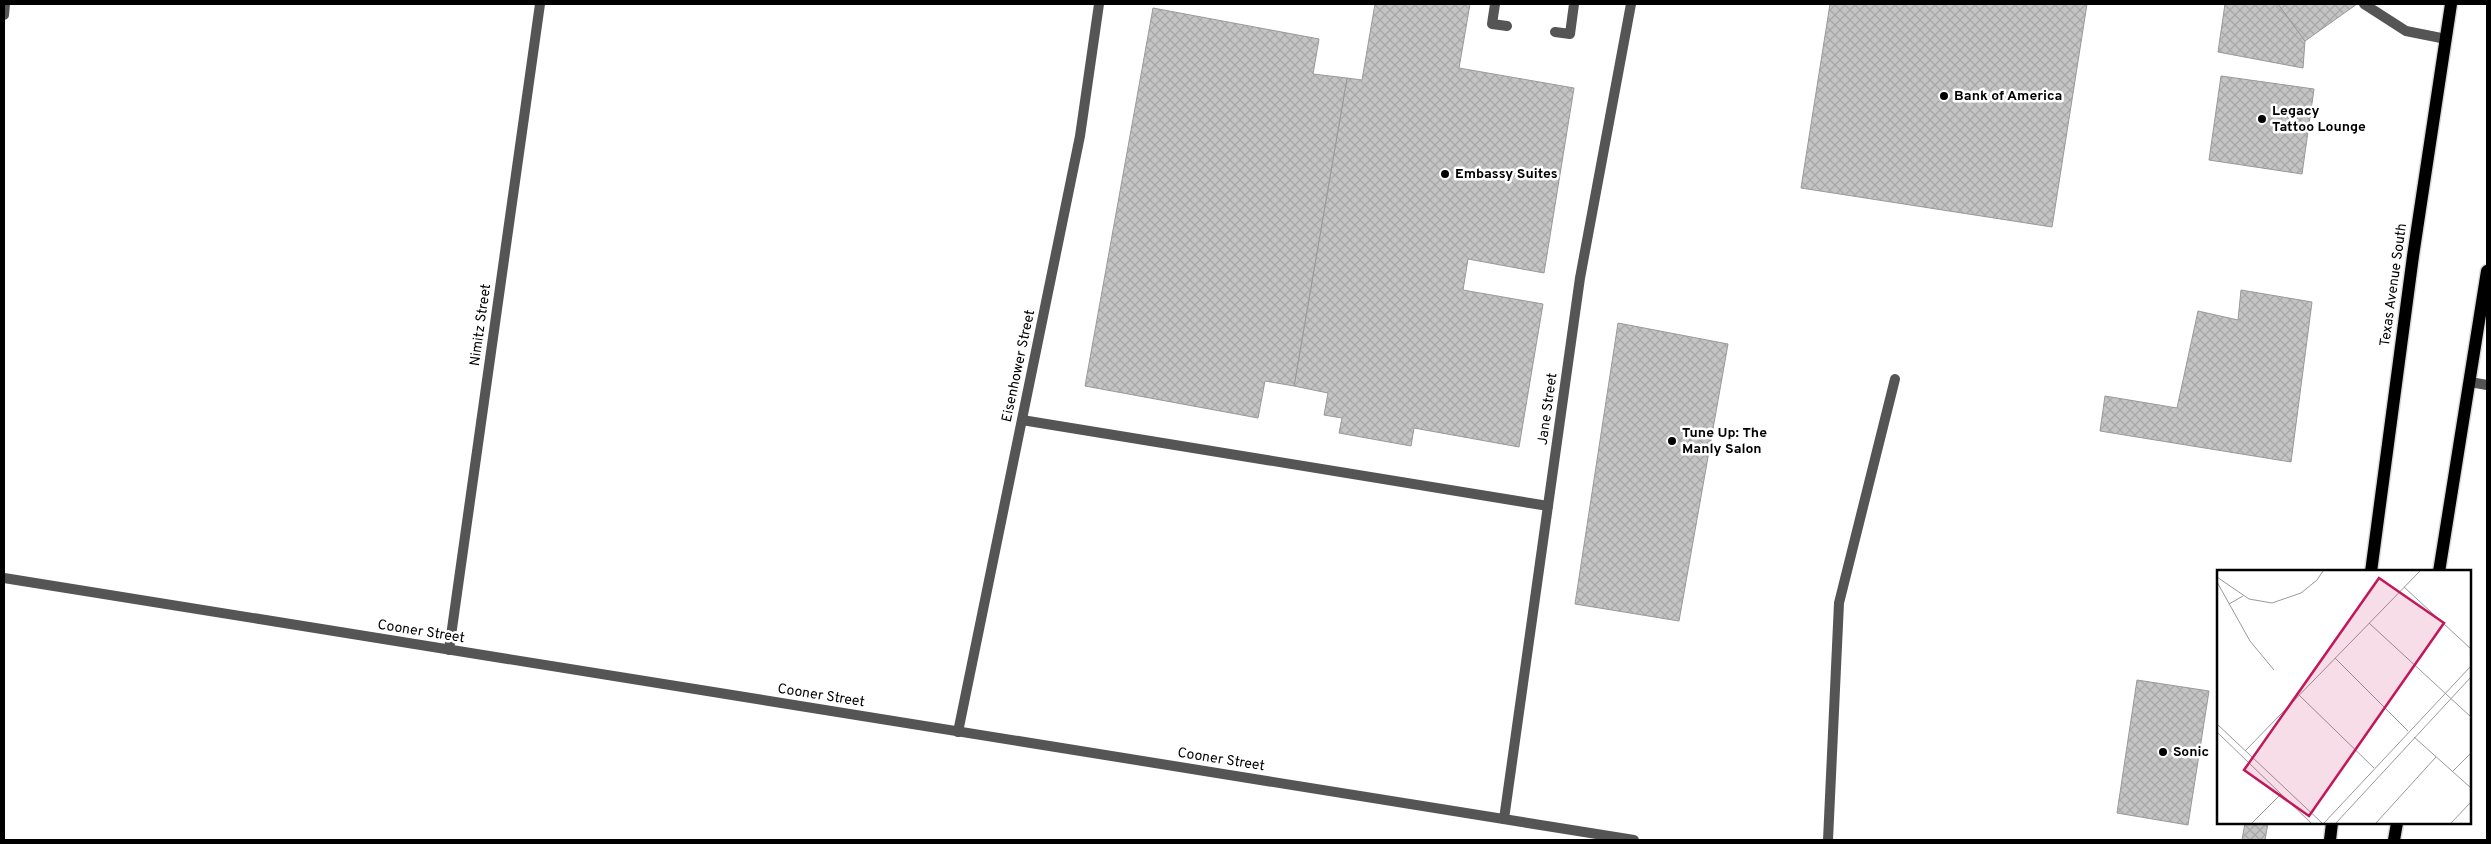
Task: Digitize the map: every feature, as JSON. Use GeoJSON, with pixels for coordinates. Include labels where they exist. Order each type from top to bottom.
{"type":"FeatureCollection","features":[{"type":"Feature","properties":{"kind":"main road","name":"Texas Avenue South"},"geometry":{"type":"LineString","coordinates":[[2371,570],[2413,256],[2451,4]]}},
{"type":"Feature","properties":{"kind":"main road"},"geometry":{"type":"LineString","coordinates":[[2439,570],[2487,271]]}},
{"type":"Feature","properties":{"kind":"main road"},"geometry":{"type":"LineString","coordinates":[[2330,840],[2332,824]]}},
{"type":"Feature","properties":{"kind":"main road"},"geometry":{"type":"LineString","coordinates":[[2394,840],[2397,824]]}},
{"type":"Feature","properties":{"kind":"street"},"geometry":{"type":"LineString","coordinates":[[4,15],[5,4]]}},
{"type":"Feature","properties":{"kind":"street","name":"Nimitz Street"},"geometry":{"type":"LineString","coordinates":[[449,650],[540,4]]}},
{"type":"Feature","properties":{"kind":"street","name":"Eisenhower Street"},"geometry":{"type":"LineString","coordinates":[[958,732],[1080,136],[1099,4]]}},
{"type":"Feature","properties":{"kind":"street"},"geometry":{"type":"LineString","coordinates":[[1495,4],[1492,24],[1507,26]]}},
{"type":"Feature","properties":{"kind":"street"},"geometry":{"type":"LineString","coordinates":[[1555,32],[1570,34],[1574,4]]}},
{"type":"Feature","properties":{"kind":"street","name":"Jane Street"},"geometry":{"type":"LineString","coordinates":[[1504,819],[1580,278],[1631,4]]}},
{"type":"Feature","properties":{"kind":"street"},"geometry":{"type":"LineString","coordinates":[[2364,4],[2406,31],[2446,39]]}},
{"type":"Feature","properties":{"kind":"street"},"geometry":{"type":"LineString","coordinates":[[1828,840],[1839,604],[1895,379]]}},
{"type":"Feature","properties":{"kind":"street"},"geometry":{"type":"LineString","coordinates":[[2470,382],[2487,384]]}},
{"type":"Feature","properties":{"kind":"street"},"geometry":{"type":"LineString","coordinates":[[1022,420],[1548,506]]}},
{"type":"Feature","properties":{"kind":"street","name":"Cooner Street"},"geometry":{"type":"LineString","coordinates":[[4,578],[1634,840]]}},
{"type":"Feature","properties":{"kind":"building","name":"Embassy Suites"},"geometry":{"type":"Polygon","coordinates":[[[1375,4],[1470,4],[1459,68],[1574,88],[1544,273],[1468,259],[1463,290],[1543,304],[1519,447],[1414,428],[1411,446],[1339,433],[1342,418],[1324,415],[1328,393],[1294,386],[1347,78],[1362,80],[1375,4]]]}},
{"type":"Feature","properties":{"kind":"building","name":"Bank of America"},"geometry":{"type":"Polygon","coordinates":[[[1830,4],[2087,4],[2052,227],[1801,188],[1830,4]]]}},
{"type":"Feature","properties":{"kind":"building"},"geometry":{"type":"Polygon","coordinates":[[[2225,4],[2278,4],[2305,41],[2303,68],[2218,52],[2225,4]]]}},
{"type":"Feature","properties":{"kind":"building"},"geometry":{"type":"Polygon","coordinates":[[[2278,4],[2357,4],[2305,41],[2278,4]]]}},
{"type":"Feature","properties":{"kind":"building"},"geometry":{"type":"Polygon","coordinates":[[[1153,8],[1319,39],[1313,74],[1347,78],[1294,386],[1265,381],[1258,418],[1085,386],[1153,8]]]}},
{"type":"Feature","properties":{"kind":"building","name":"Legacy Tattoo Lounge"},"geometry":{"type":"Polygon","coordinates":[[[2221,76],[2314,89],[2302,174],[2209,160],[2221,76]]]}},
{"type":"Feature","properties":{"kind":"building"},"geometry":{"type":"Polygon","coordinates":[[[2241,290],[2312,302],[2291,462],[2100,431],[2105,396],[2177,408],[2198,311],[2238,320],[2241,290]]]}},
{"type":"Feature","properties":{"kind":"building"},"geometry":{"type":"Polygon","coordinates":[[[1618,323],[1728,344],[1679,621],[1575,604],[1618,323]]]}},
{"type":"Feature","properties":{"kind":"building","name":"Sonic"},"geometry":{"type":"Polygon","coordinates":[[[2137,680],[2209,691],[2188,825],[2117,813],[2137,680]]]}},
{"type":"Feature","properties":{"kind":"building"},"geometry":{"type":"Polygon","coordinates":[[[2245,824],[2268,824],[2265,840],[2242,840],[2245,824]]]}},
{"type":"Feature","properties":{"kind":"place","name":"Bank of America"},"geometry":{"type":"Point","coordinates":[1944,96]}},
{"type":"Feature","properties":{"kind":"place","name":"Legacy Tattoo Lounge"},"geometry":{"type":"Point","coordinates":[2262,119]}},
{"type":"Feature","properties":{"kind":"place","name":"Embassy Suites"},"geometry":{"type":"Point","coordinates":[1445,174]}},
{"type":"Feature","properties":{"kind":"place","name":"Tune Up: The Manly Salon"},"geometry":{"type":"Point","coordinates":[1672,441]}},
{"type":"Feature","properties":{"kind":"place","name":"Sonic"},"geometry":{"type":"Point","coordinates":[2163,752]}}]}
